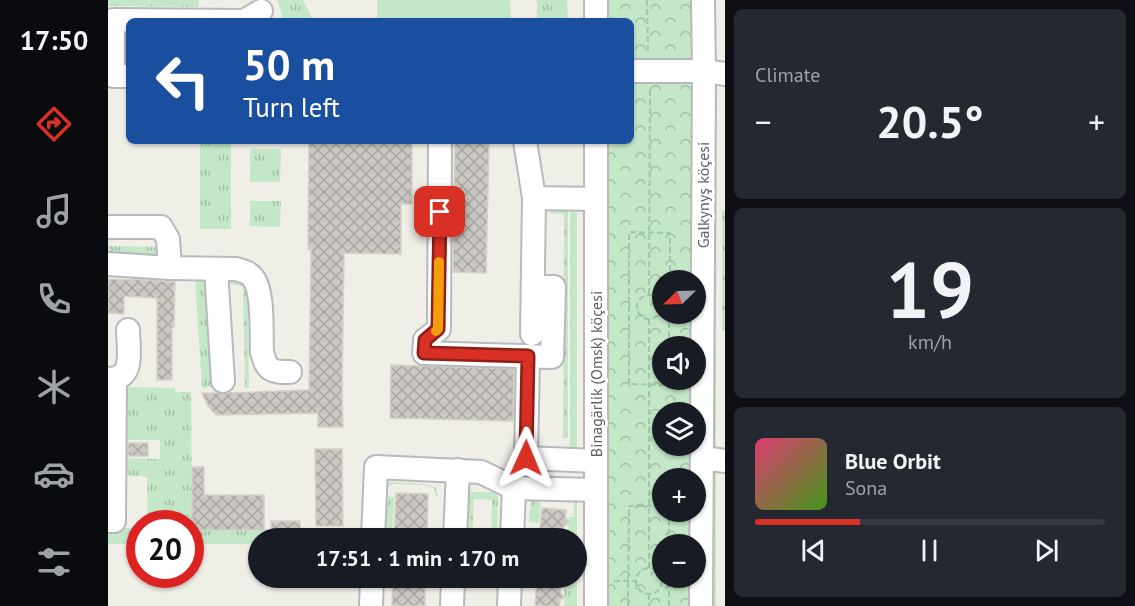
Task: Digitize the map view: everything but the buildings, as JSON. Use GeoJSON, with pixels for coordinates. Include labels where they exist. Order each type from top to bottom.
{"type":"FeatureCollection","features":[{"type":"Feature","properties":{"kind":"street"},"geometry":{"type":"LineString","coordinates":[[596,0],[596,18]]}},
{"type":"Feature","properties":{"kind":"street","name":"Galkynyş köçesi"},"geometry":{"type":"LineString","coordinates":[[701,606],[702,458],[715,72],[703,0]]}},
{"type":"Feature","properties":{"kind":"street"},"geometry":{"type":"LineString","coordinates":[[126,20],[113,20],[113,76],[126,76]]}},
{"type":"Feature","properties":{"kind":"street"},"geometry":{"type":"LineString","coordinates":[[641,76],[715,72]]}},
{"type":"Feature","properties":{"kind":"street"},"geometry":{"type":"LineString","coordinates":[[440,144],[438,329],[425,340],[424,353],[552,357],[554,287],[533,287]]}},
{"type":"Feature","properties":{"kind":"street"},"geometry":{"type":"LineString","coordinates":[[525,144],[534,198],[532,334]]}},
{"type":"Feature","properties":{"kind":"street","name":"Binagärlik (Omsk) köçesi"},"geometry":{"type":"LineString","coordinates":[[596,144],[596,606]]}},
{"type":"Feature","properties":{"kind":"street"},"geometry":{"type":"LineString","coordinates":[[534,198],[596,199]]}},
{"type":"Feature","properties":{"kind":"street"},"geometry":{"type":"LineString","coordinates":[[108,227],[161,227],[168,239],[170,268]]}},
{"type":"Feature","properties":{"kind":"street"},"geometry":{"type":"LineString","coordinates":[[108,264],[245,271],[253,277],[260,296],[262,352],[268,369],[276,372],[290,372]]}},
{"type":"Feature","properties":{"kind":"street"},"geometry":{"type":"LineString","coordinates":[[216,269],[223,381]]}},
{"type":"Feature","properties":{"kind":"street"},"geometry":{"type":"LineString","coordinates":[[108,521],[114,521],[111,379],[121,377],[126,373],[129,330]]}},
{"type":"Feature","properties":{"kind":"street"},"geometry":{"type":"LineString","coordinates":[[528,356],[526,458],[596,461]]}},
{"type":"Feature","properties":{"kind":"street"},"geometry":{"type":"LineString","coordinates":[[702,458],[725,461]]}},
{"type":"Feature","properties":{"kind":"street"},"geometry":{"type":"LineString","coordinates":[[373,528],[376,467],[481,471],[514,488],[596,490]]}},
{"type":"Feature","properties":{"kind":"street"},"geometry":{"type":"LineString","coordinates":[[455,528],[458,471]]}},
{"type":"Feature","properties":{"kind":"street"},"geometry":{"type":"LineString","coordinates":[[512,528],[514,488]]}},
{"type":"Feature","properties":{"kind":"street"},"geometry":{"type":"LineString","coordinates":[[371,606],[372,588]]}},
{"type":"Feature","properties":{"kind":"street"},"geometry":{"type":"LineString","coordinates":[[452,606],[453,588]]}},
{"type":"Feature","properties":{"kind":"street"},"geometry":{"type":"LineString","coordinates":[[509,606],[510,588]]}},
{"type":"Feature","properties":{"kind":"path"},"geometry":{"type":"LineString","coordinates":[[647,0],[648,52]]}},
{"type":"Feature","properties":{"kind":"path"},"geometry":{"type":"LineString","coordinates":[[641,76],[649,232],[649,294]]}},
{"type":"Feature","properties":{"kind":"path"},"geometry":{"type":"LineString","coordinates":[[649,385],[628,384],[629,232],[670,232],[670,270]]}},
{"type":"Feature","properties":{"kind":"path"},"geometry":{"type":"LineString","coordinates":[[652,295],[649,294],[640,299],[637,307],[644,318],[652,318]]}},
{"type":"Feature","properties":{"kind":"path"},"geometry":{"type":"LineString","coordinates":[[629,306],[637,307]]}},
{"type":"Feature","properties":{"kind":"path"},"geometry":{"type":"LineString","coordinates":[[649,319],[649,568]]}},
{"type":"Feature","properties":{"kind":"path"},"geometry":{"type":"LineString","coordinates":[[628,606],[629,506],[649,506]]}},
{"type":"Feature","properties":{"kind":"path"},"geometry":{"type":"LineString","coordinates":[[652,569],[643,569],[639,573],[636,581],[639,589],[649,594],[659,588]]}},
{"type":"Feature","properties":{"kind":"path"},"geometry":{"type":"LineString","coordinates":[[605,581],[636,581]]}},
{"type":"Feature","properties":{"kind":"path"},"geometry":{"type":"LineString","coordinates":[[669,588],[669,606]]}},
{"type":"Feature","properties":{"kind":"path"},"geometry":{"type":"LineString","coordinates":[[649,594],[649,606]]}},
{"type":"Feature","properties":{"kind":"green space"},"geometry":{"type":"Polygon","coordinates":[[[108,0],[199,0],[199,7],[108,6],[108,0]]]}},
{"type":"Feature","properties":{"kind":"green space"},"geometry":{"type":"Polygon","coordinates":[[[277,0],[303,0],[312,18],[283,18],[277,0]]]}},
{"type":"Feature","properties":{"kind":"green space"},"geometry":{"type":"Polygon","coordinates":[[[377,0],[510,0],[511,18],[377,18],[377,0]]]}},
{"type":"Feature","properties":{"kind":"green space"},"geometry":{"type":"Polygon","coordinates":[[[537,0],[567,0],[568,18],[537,18],[537,0]]]}},
{"type":"Feature","properties":{"kind":"green space"},"geometry":{"type":"Polygon","coordinates":[[[604,0],[694,0],[694,270],[652,270],[652,324],[694,324],[694,336],[652,336],[652,390],[694,390],[694,402],[652,402],[652,456],[693,456],[693,468],[652,468],[652,522],[693,522],[693,534],[652,534],[652,588],[693,588],[693,606],[605,606],[605,144],[634,144],[634,18],[604,18],[604,0]]]}},
{"type":"Feature","properties":{"kind":"green space"},"geometry":{"type":"Polygon","coordinates":[[[717,80],[716,447],[711,445],[710,89],[717,80]]]}},
{"type":"Feature","properties":{"kind":"green space"},"geometry":{"type":"Polygon","coordinates":[[[200,144],[231,144],[231,229],[200,229],[200,144]]]}},
{"type":"Feature","properties":{"kind":"green space"},"geometry":{"type":"Polygon","coordinates":[[[250,149],[281,149],[280,182],[250,182],[250,149]]]}},
{"type":"Feature","properties":{"kind":"green space"},"geometry":{"type":"Polygon","coordinates":[[[250,201],[281,201],[280,227],[250,226],[250,201]]]}},
{"type":"Feature","properties":{"kind":"green space"},"geometry":{"type":"Polygon","coordinates":[[[725,210],[725,331],[722,331],[722,211],[725,210]]]}},
{"type":"Feature","properties":{"kind":"green space"},"geometry":{"type":"Polygon","coordinates":[[[550,211],[568,211],[568,438],[563,438],[564,214],[550,213],[550,211]]]}},
{"type":"Feature","properties":{"kind":"green space"},"geometry":{"type":"Polygon","coordinates":[[[570,212],[577,212],[577,451],[570,451],[570,212]]]}},
{"type":"Feature","properties":{"kind":"green space"},"geometry":{"type":"Polygon","coordinates":[[[108,246],[161,247],[161,258],[108,256],[108,246]]]}},
{"type":"Feature","properties":{"kind":"green space"},"geometry":{"type":"Polygon","coordinates":[[[195,279],[207,280],[213,387],[202,388],[195,279]]]}},
{"type":"Feature","properties":{"kind":"green space"},"geometry":{"type":"Polygon","coordinates":[[[228,281],[244,283],[248,288],[249,388],[245,388],[243,288],[228,284],[228,281]]]}},
{"type":"Feature","properties":{"kind":"green space"},"geometry":{"type":"Polygon","coordinates":[[[130,387],[175,388],[175,392],[191,392],[192,510],[148,510],[147,477],[123,475],[125,458],[160,459],[160,440],[125,440],[124,390],[130,387]]]}},
{"type":"Feature","properties":{"kind":"green space"},"geometry":{"type":"Polygon","coordinates":[[[716,468],[716,606],[709,606],[709,474],[716,468]]]}},
{"type":"Feature","properties":{"kind":"green space"},"geometry":{"type":"Polygon","coordinates":[[[386,483],[425,484],[436,488],[438,497],[434,489],[425,485],[393,484],[389,486],[387,496],[394,497],[392,528],[384,528],[386,483]]]}},
{"type":"Feature","properties":{"kind":"green space"},"geometry":{"type":"Polygon","coordinates":[[[470,492],[497,494],[497,528],[491,528],[492,500],[474,499],[473,528],[465,528],[467,495],[470,492]]]}},
{"type":"Feature","properties":{"kind":"green space"},"geometry":{"type":"Polygon","coordinates":[[[577,498],[577,528],[568,528],[569,517],[574,517],[574,501],[541,499],[539,523],[529,522],[531,499],[577,498]]]}},
{"type":"Feature","properties":{"kind":"green space"},"geometry":{"type":"Polygon","coordinates":[[[108,528],[126,528],[126,544],[108,544],[108,528]]]}},
{"type":"Feature","properties":{"kind":"green space"},"geometry":{"type":"Polygon","coordinates":[[[204,530],[248,530],[248,544],[204,544],[204,530]]]}},
{"type":"Feature","properties":{"kind":"green space"},"geometry":{"type":"Polygon","coordinates":[[[565,588],[577,588],[577,606],[564,606],[565,588]]]}},
{"type":"Feature","properties":{"kind":"slow traffic"},"geometry":{"type":"LineString","coordinates":[[436,331],[438,329],[439,262]]}},
{"type":"Feature","properties":{"kind":"route"},"geometry":{"type":"LineString","coordinates":[[440,212],[438,329],[425,340],[424,353],[528,356],[526,458]]}}]}
